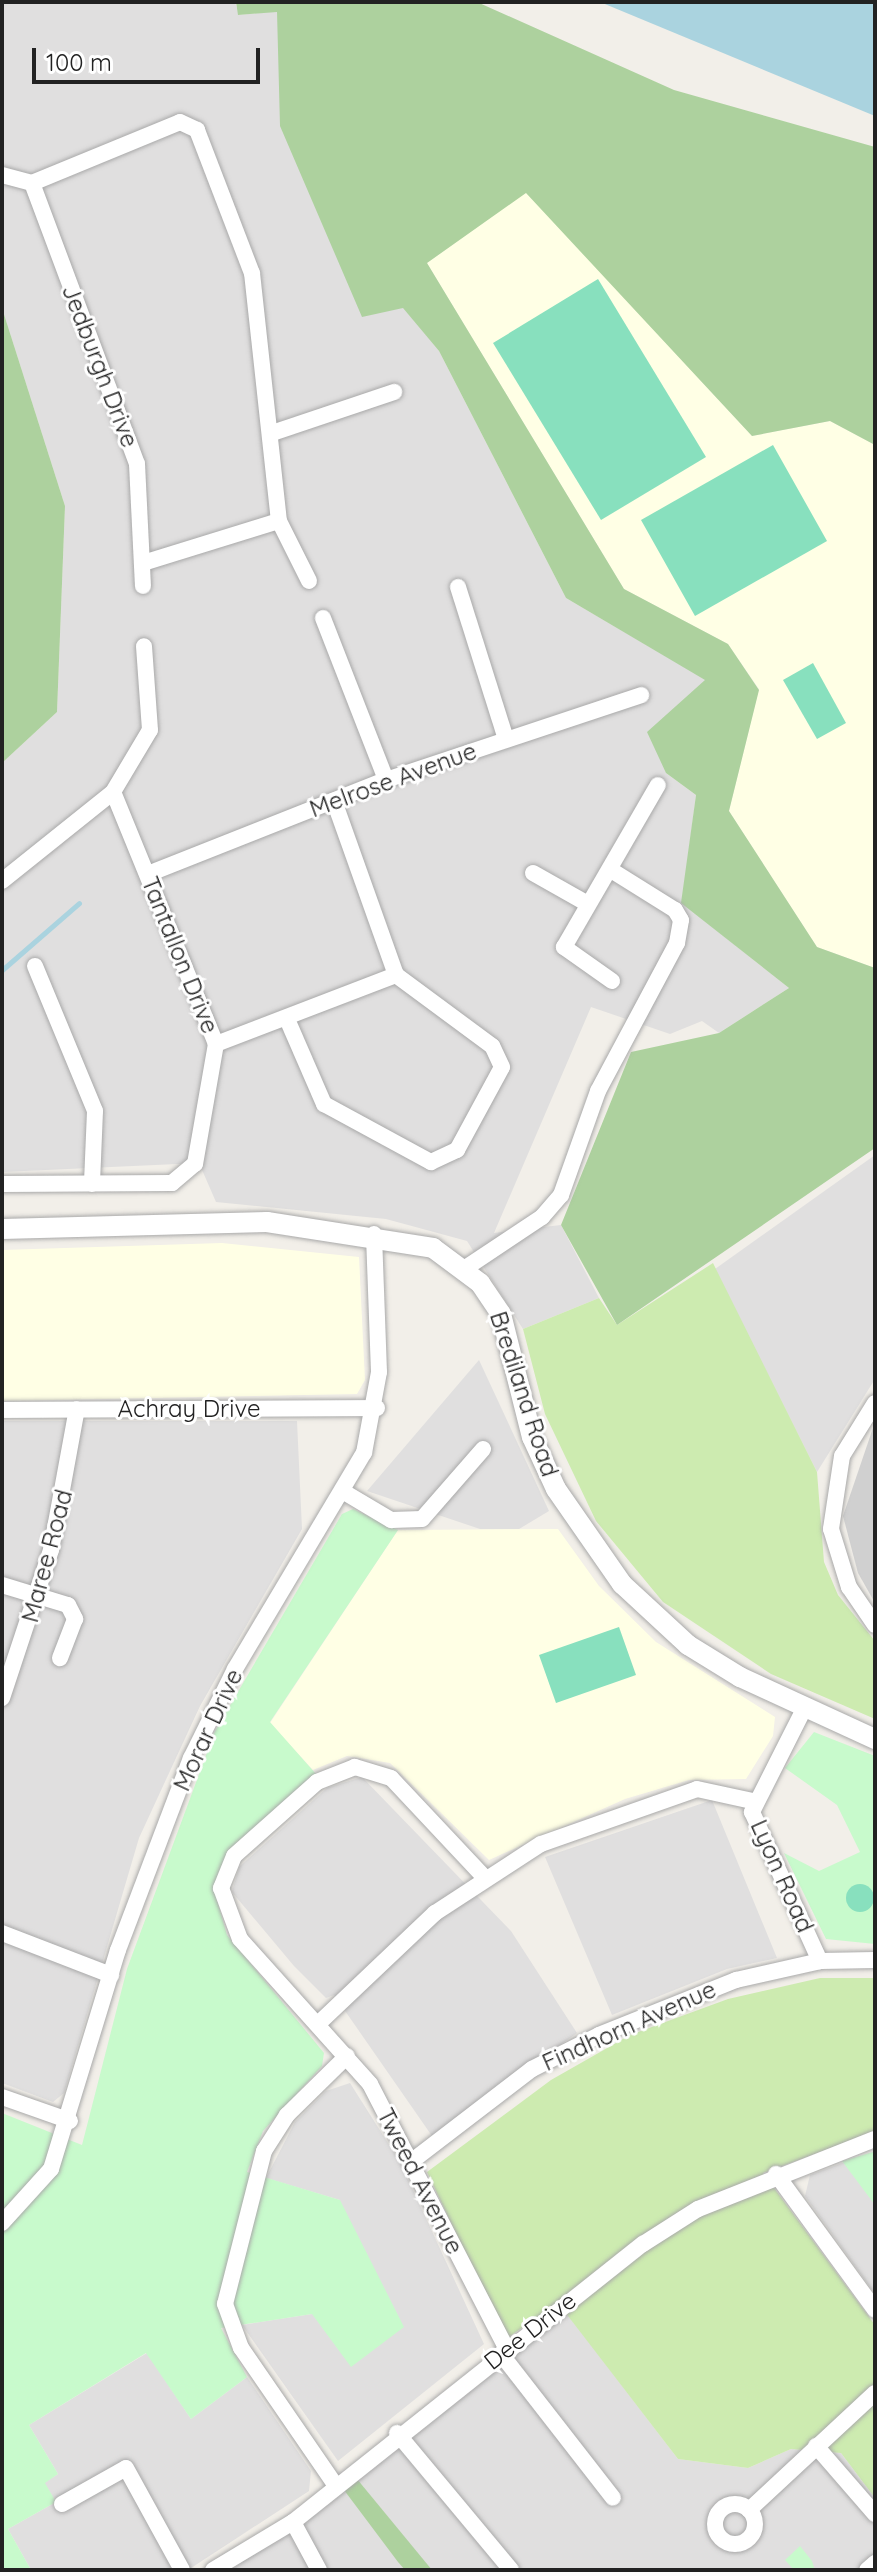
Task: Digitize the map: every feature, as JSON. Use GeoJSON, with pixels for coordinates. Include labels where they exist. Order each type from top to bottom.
{"type":"FeatureCollection","features":[{"type":"Feature","properties":{"kind":"street"},"geometry":{"type":"LineString","coordinates":[[2,175],[32,183],[180,122],[197,130],[252,273],[272,433],[279,521],[309,581]]}},
{"type":"Feature","properties":{"kind":"street","name":"Jedburgh Drive"},"geometry":{"type":"LineString","coordinates":[[32,183],[137,464],[143,586]]}},
{"type":"Feature","properties":{"kind":"street"},"geometry":{"type":"LineString","coordinates":[[272,433],[394,392]]}},
{"type":"Feature","properties":{"kind":"street"},"geometry":{"type":"LineString","coordinates":[[143,563],[279,521]]}},
{"type":"Feature","properties":{"kind":"street"},"geometry":{"type":"LineString","coordinates":[[458,587],[506,739]]}},
{"type":"Feature","properties":{"kind":"street"},"geometry":{"type":"LineString","coordinates":[[323,618],[386,780]]}},
{"type":"Feature","properties":{"kind":"street"},"geometry":{"type":"LineString","coordinates":[[2,881],[113,792],[150,730],[144,646]]}},
{"type":"Feature","properties":{"kind":"street","name":"Melrose Avenue"},"geometry":{"type":"LineString","coordinates":[[148,874],[386,780],[641,695]]}},
{"type":"Feature","properties":{"kind":"street"},"geometry":{"type":"LineString","coordinates":[[612,981],[564,947],[658,785]]}},
{"type":"Feature","properties":{"kind":"street","name":"Tantallon Drive"},"geometry":{"type":"LineString","coordinates":[[2,1184],[172,1183],[195,1164],[216,1044],[113,792]]}},
{"type":"Feature","properties":{"kind":"street"},"geometry":{"type":"LineString","coordinates":[[287,1019],[324,1104],[422,1160],[441,1161],[457,1150],[502,1060],[396,975],[334,801]]}},
{"type":"Feature","properties":{"kind":"street"},"geometry":{"type":"LineString","coordinates":[[464,1269],[542,1217],[561,1195],[598,1091],[682,932],[675,910],[611,870]]}},
{"type":"Feature","properties":{"kind":"street"},"geometry":{"type":"LineString","coordinates":[[533,873],[588,904]]}},
{"type":"Feature","properties":{"kind":"street"},"geometry":{"type":"LineString","coordinates":[[35,966],[95,1111],[92,1184]]}},
{"type":"Feature","properties":{"kind":"street"},"geometry":{"type":"LineString","coordinates":[[216,1044],[396,975]]}},
{"type":"Feature","properties":{"kind":"street","name":"Brediland Road"},"geometry":{"type":"LineString","coordinates":[[2,1229],[267,1222],[374,1234],[433,1248],[464,1269],[501,1314],[532,1437],[584,1539],[688,1645],[805,1707],[875,1739]]}},
{"type":"Feature","properties":{"kind":"street","name":"Morar Drive"},"geometry":{"type":"LineString","coordinates":[[2,2223],[34,2196],[70,2121],[111,1975],[191,1758],[235,1669],[344,1492],[377,1408],[374,1234]]}},
{"type":"Feature","properties":{"kind":"street"},"geometry":{"type":"LineString","coordinates":[[875,1403],[842,1456],[831,1529],[849,1587],[875,1625]]}},
{"type":"Feature","properties":{"kind":"street","name":"Achray Drive"},"geometry":{"type":"LineString","coordinates":[[2,1410],[377,1408]]}},
{"type":"Feature","properties":{"kind":"street","name":"Maree Road"},"geometry":{"type":"LineString","coordinates":[[2,1698],[40,1592],[74,1453],[77,1409]]}},
{"type":"Feature","properties":{"kind":"street"},"geometry":{"type":"LineString","coordinates":[[344,1492],[391,1520],[422,1519],[483,1449]]}},
{"type":"Feature","properties":{"kind":"street"},"geometry":{"type":"LineString","coordinates":[[2,1585],[40,1592],[73,1613],[60,1658]]}},
{"type":"Feature","properties":{"kind":"street","name":"Lyon Road"},"geometry":{"type":"LineString","coordinates":[[805,1707],[752,1801],[755,1822],[820,1961]]}},
{"type":"Feature","properties":{"kind":"street","name":"Tweed Avenue"},"geometry":{"type":"LineString","coordinates":[[485,1878],[380,1771],[355,1767],[317,1782],[234,1856],[221,1888],[240,1939],[347,2056],[412,2161],[504,2351],[613,2498]]}},
{"type":"Feature","properties":{"kind":"street"},"geometry":{"type":"LineString","coordinates":[[319,2023],[381,1959],[485,1878],[567,1833],[682,1792],[720,1789],[752,1801]]}},
{"type":"Feature","properties":{"kind":"street"},"geometry":{"type":"LineString","coordinates":[[2,1933],[111,1975]]}},
{"type":"Feature","properties":{"kind":"street","name":"Findhorn Avenue"},"geometry":{"type":"LineString","coordinates":[[412,2161],[532,2069],[599,2035],[699,1991],[820,1961],[875,1960]]}},
{"type":"Feature","properties":{"kind":"street"},"geometry":{"type":"LineString","coordinates":[[336,2486],[241,2348],[225,2304],[264,2151],[287,2115],[347,2056]]}},
{"type":"Feature","properties":{"kind":"street"},"geometry":{"type":"LineString","coordinates":[[2,2097],[70,2121]]}},
{"type":"Feature","properties":{"kind":"street","name":"Dee Drive"},"geometry":{"type":"LineString","coordinates":[[213,2570],[293,2522],[397,2433],[654,2237],[776,2174],[875,2139]]}},
{"type":"Feature","properties":{"kind":"street"},"geometry":{"type":"LineString","coordinates":[[776,2174],[875,2310]]}},
{"type":"Feature","properties":{"kind":"street"},"geometry":{"type":"LineString","coordinates":[[749,2510],[875,2393]]}},
{"type":"Feature","properties":{"kind":"street"},"geometry":{"type":"LineString","coordinates":[[397,2433],[511,2570]]}},
{"type":"Feature","properties":{"kind":"street"},"geometry":{"type":"LineString","coordinates":[[816,2446],[875,2514]]}},
{"type":"Feature","properties":{"kind":"street"},"geometry":{"type":"LineString","coordinates":[[62,2504],[126,2468],[182,2570]]}},
{"type":"Feature","properties":{"kind":"street"},"geometry":{"type":"LineString","coordinates":[[293,2522],[319,2570]]}},
{"type":"Feature","properties":{"kind":"street"},"geometry":{"type":"LineString","coordinates":[[867,2570],[875,2563]]}},
{"type":"Feature","properties":{"kind":"shaded area"},"geometry":{"type":"Polygon","coordinates":[[[2,2],[235,2],[239,15],[277,11],[281,46],[403,307],[439,351],[566,598],[706,680],[666,773],[696,795],[682,903],[789,988],[719,1033],[702,1021],[670,1034],[591,1007],[494,1233],[561,1225],[599,1298],[523,1329],[467,1241],[386,1219],[216,1202],[199,1163],[2,1172],[2,763],[57,712],[65,506],[2,308],[2,2]]]}},
{"type":"Feature","properties":{"kind":"shaded area"},"geometry":{"type":"Polygon","coordinates":[[[526,192],[752,436],[830,421],[875,445],[875,968],[817,947],[729,811],[759,689],[728,644],[624,589],[427,263],[526,192]]]}},
{"type":"Feature","properties":{"kind":"shaded area"},"geometry":{"type":"Polygon","coordinates":[[[875,1155],[875,1379],[817,1472],[715,1269],[875,1155]]]}},
{"type":"Feature","properties":{"kind":"shaded area"},"geometry":{"type":"Polygon","coordinates":[[[222,1243],[359,1257],[365,1380],[357,1394],[2,1401],[2,1250],[222,1243]]]}},
{"type":"Feature","properties":{"kind":"shaded area"},"geometry":{"type":"Polygon","coordinates":[[[479,1360],[549,1511],[519,1529],[480,1529],[367,1491],[479,1360]]]}},
{"type":"Feature","properties":{"kind":"shaded area"},"geometry":{"type":"Polygon","coordinates":[[[2,1421],[297,1421],[302,1529],[200,1706],[139,1838],[64,2093],[53,2102],[2,2083],[2,1421]]]}},
{"type":"Feature","properties":{"kind":"shaded area"},"geometry":{"type":"Polygon","coordinates":[[[875,1422],[875,1603],[858,1573],[843,1516],[875,1422]]]}},
{"type":"Feature","properties":{"kind":"shaded area"},"geometry":{"type":"Polygon","coordinates":[[[558,1529],[599,1586],[656,1642],[775,1717],[773,1736],[746,1779],[689,1780],[625,1799],[489,1860],[390,1763],[347,1756],[313,1770],[270,1723],[398,1530],[558,1529]]]}},
{"type":"Feature","properties":{"kind":"shaded area"},"geometry":{"type":"Polygon","coordinates":[[[362,1777],[511,1931],[577,2033],[432,2136],[334,1995],[326,1998],[294,1966],[232,1892],[239,1867],[327,1788],[362,1777]]]}},
{"type":"Feature","properties":{"kind":"shaded area"},"geometry":{"type":"Polygon","coordinates":[[[712,1800],[777,1958],[727,1969],[612,2015],[545,1857],[712,1800]]]}},
{"type":"Feature","properties":{"kind":"shaded area"},"geometry":{"type":"Polygon","coordinates":[[[350,2083],[400,2162],[484,2344],[338,2461],[242,2325],[312,2314],[340,2200],[266,2178],[295,2122],[326,2091],[350,2083]]]}},
{"type":"Feature","properties":{"kind":"shaded area"},"geometry":{"type":"Polygon","coordinates":[[[875,2151],[875,2294],[805,2196],[810,2175],[875,2151]]]}},
{"type":"Feature","properties":{"kind":"shaded area"},"geometry":{"type":"Polygon","coordinates":[[[568,2315],[678,2459],[748,2468],[791,2449],[841,2453],[875,2498],[875,2570],[231,2570],[568,2315]]]}},
{"type":"Feature","properties":{"kind":"shaded area"},"geometry":{"type":"Polygon","coordinates":[[[147,2353],[191,2419],[247,2377],[311,2471],[309,2491],[188,2570],[31,2570],[8,2529],[56,2502],[44,2483],[58,2474],[29,2425],[147,2353]]]}},
{"type":"Feature","properties":{"kind":"green space"},"geometry":{"type":"Polygon","coordinates":[[[236,2],[477,2],[674,90],[875,147],[875,445],[830,421],[752,436],[526,193],[427,263],[624,589],[728,644],[759,690],[729,811],[817,947],[875,968],[875,1148],[617,1325],[561,1225],[631,1052],[719,1033],[789,988],[681,903],[696,795],[666,773],[647,732],[705,680],[566,598],[439,351],[403,308],[362,317],[280,126],[277,12],[238,15],[236,2]]]}},
{"type":"Feature","properties":{"kind":"green space"},"geometry":{"type":"Polygon","coordinates":[[[598,279],[706,457],[601,520],[493,343],[598,279]]]}},
{"type":"Feature","properties":{"kind":"green space"},"geometry":{"type":"Polygon","coordinates":[[[2,308],[65,506],[57,712],[2,763],[2,308]]]}},
{"type":"Feature","properties":{"kind":"green space"},"geometry":{"type":"Polygon","coordinates":[[[773,445],[827,541],[695,616],[641,520],[773,445]]]}},
{"type":"Feature","properties":{"kind":"green space"},"geometry":{"type":"Polygon","coordinates":[[[813,663],[846,723],[817,739],[783,680],[813,663]]]}},
{"type":"Feature","properties":{"kind":"green space"},"geometry":{"type":"Polygon","coordinates":[[[713,1263],[817,1472],[824,1562],[838,1595],[875,1641],[875,1719],[771,1674],[663,1602],[596,1521],[545,1414],[523,1329],[599,1298],[617,1325],[713,1263]]]}},
{"type":"Feature","properties":{"kind":"green space"},"geometry":{"type":"Polygon","coordinates":[[[353,1509],[398,1530],[270,1722],[316,1774],[229,1854],[214,1889],[227,1935],[324,2053],[322,2066],[263,2131],[247,2172],[340,2200],[404,2327],[351,2367],[312,2314],[221,2328],[247,2377],[191,2419],[146,2353],[29,2425],[58,2474],[45,2483],[56,2502],[8,2529],[31,2570],[2,2570],[2,2113],[82,2145],[127,1969],[215,1731],[342,1514],[353,1509]]]}},
{"type":"Feature","properties":{"kind":"green space"},"geometry":{"type":"Polygon","coordinates":[[[619,1627],[636,1675],[556,1703],[539,1655],[619,1627]]]}},
{"type":"Feature","properties":{"kind":"green space"},"geometry":{"type":"Polygon","coordinates":[[[814,1732],[875,1756],[875,1944],[826,1939],[784,1853],[819,1871],[860,1852],[837,1805],[785,1768],[814,1732]]]}},
{"type":"Feature","properties":{"kind":"green space"},"geometry":{"type":"Polygon","coordinates":[[[860,1884],[870,1888],[874,1898],[870,1908],[860,1912],[850,1908],[846,1898],[850,1888],[860,1884]]]}},
{"type":"Feature","properties":{"kind":"green space"},"geometry":{"type":"Polygon","coordinates":[[[820,1978],[875,1978],[875,2132],[763,2173],[875,2325],[875,2498],[841,2453],[791,2449],[748,2468],[678,2459],[558,2303],[506,2339],[427,2172],[551,2080],[630,2035],[728,1999],[820,1978]]]}},
{"type":"Feature","properties":{"kind":"green space"},"geometry":{"type":"Polygon","coordinates":[[[873,2152],[875,2158],[875,2205],[842,2161],[873,2152]]]}},
{"type":"Feature","properties":{"kind":"green space"},"geometry":{"type":"Polygon","coordinates":[[[357,2479],[432,2570],[405,2570],[398,2562],[344,2490],[357,2479]]]}},
{"type":"Feature","properties":{"kind":"green space"},"geometry":{"type":"Polygon","coordinates":[[[800,2546],[815,2570],[794,2570],[785,2560],[800,2546]]]}},
{"type":"Feature","properties":{"kind":"water"},"geometry":{"type":"Polygon","coordinates":[[[600,2],[875,2],[875,116],[600,2]]]}},
{"type":"Feature","properties":{"kind":"waterway"},"geometry":{"type":"LineString","coordinates":[[2,970],[79,903]]}}]}
